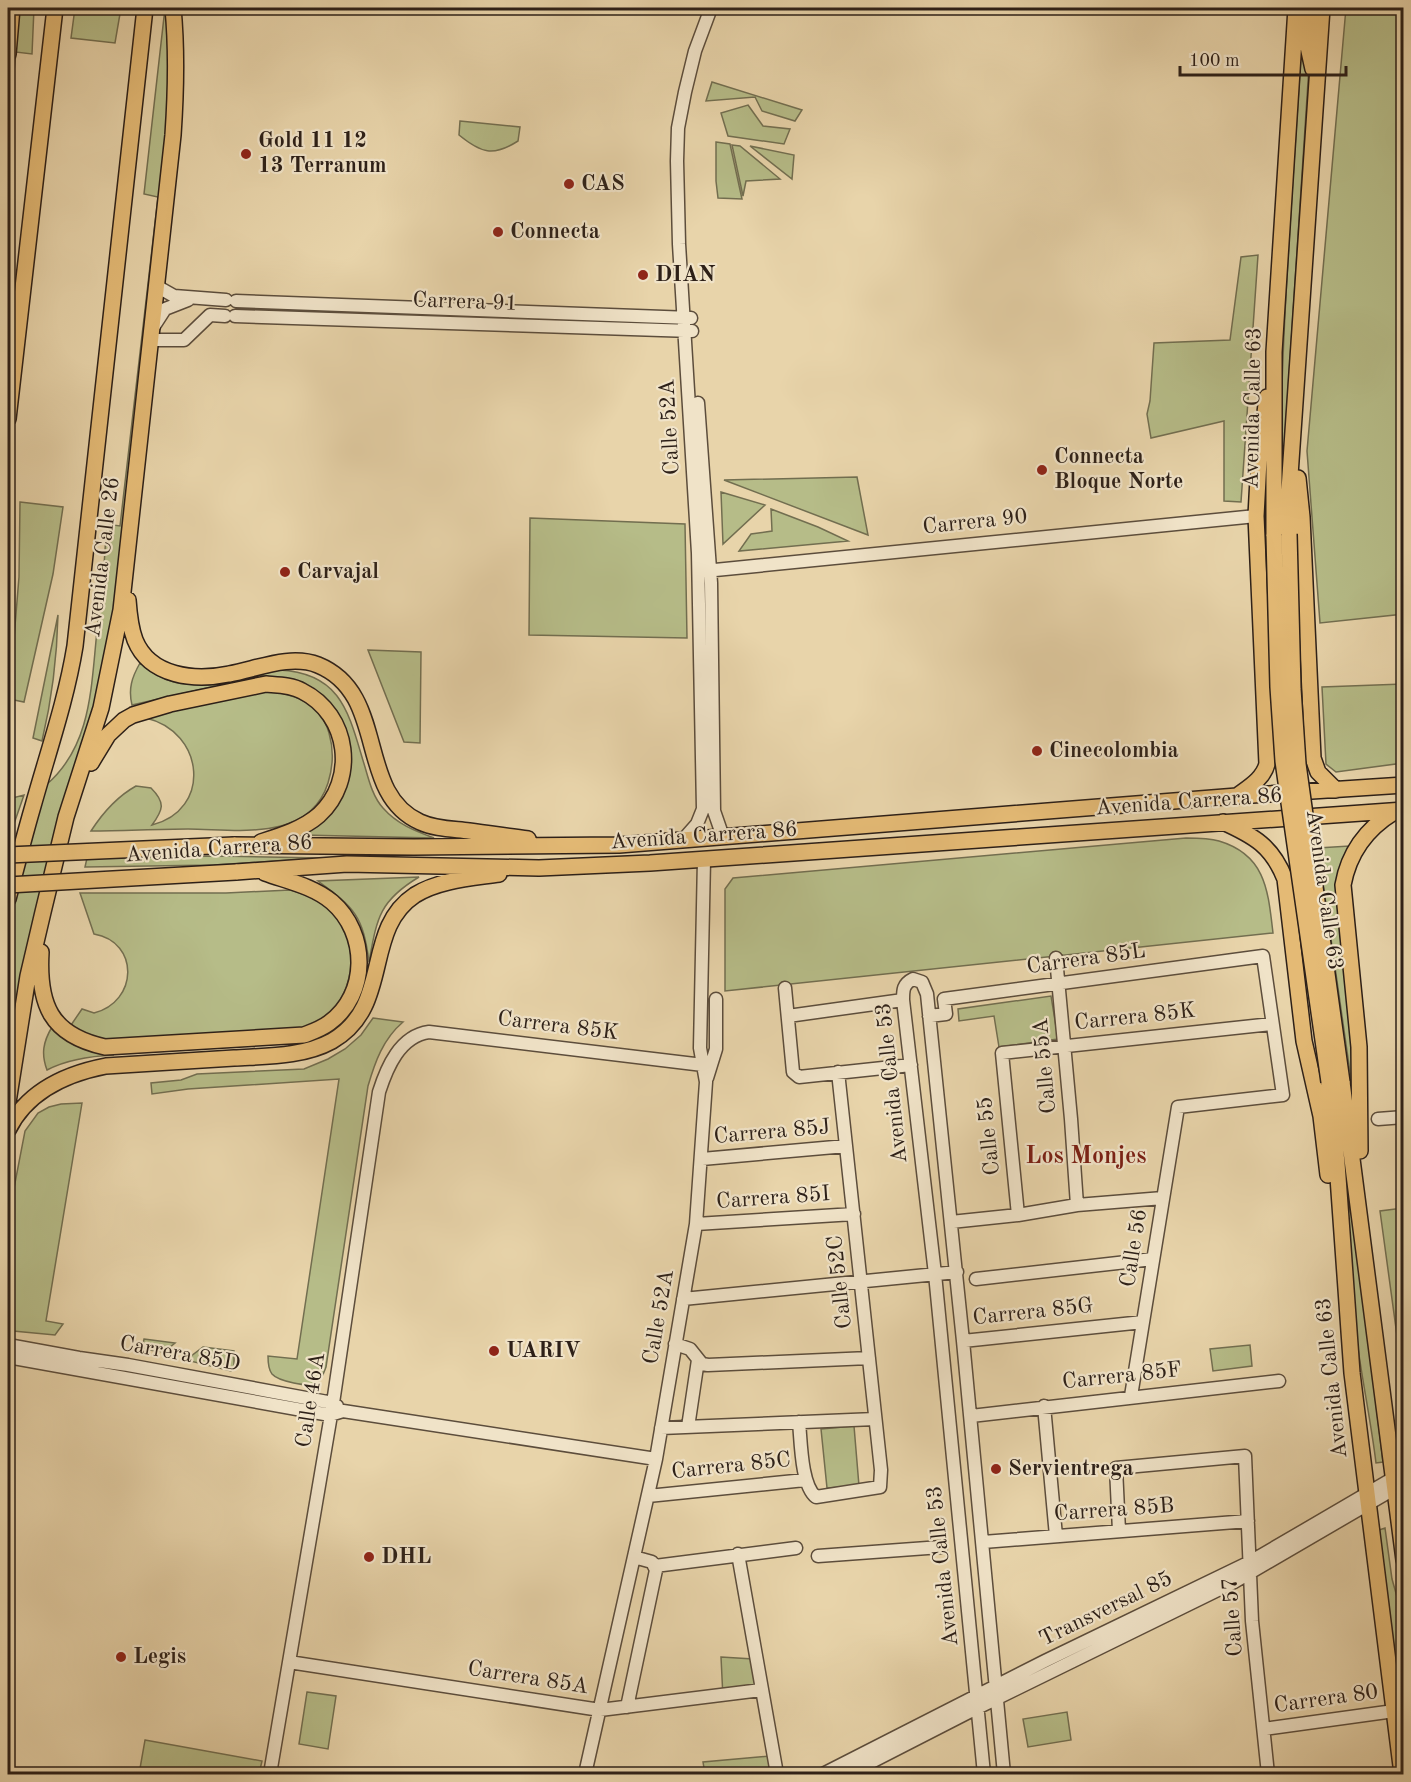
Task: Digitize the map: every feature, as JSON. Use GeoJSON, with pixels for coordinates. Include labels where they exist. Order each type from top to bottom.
{"type":"FeatureCollection","features":[{"type":"Feature","properties":{"kind":"main road"},"geometry":{"type":"LineString","coordinates":[[8,54],[12,8]]}},
{"type":"Feature","properties":{"kind":"main road"},"geometry":{"type":"LineString","coordinates":[[8,419],[55,8]]}},
{"type":"Feature","properties":{"kind":"main road","name":"Avenida Calle 26"},"geometry":{"type":"LineString","coordinates":[[8,899],[33,804],[57,727],[75,646],[145,8]]}},
{"type":"Feature","properties":{"kind":"main road","name":"Avenida Calle 26"},"geometry":{"type":"LineString","coordinates":[[8,1102],[28,976],[43,912],[66,817],[101,708],[115,646],[126,572],[158,287],[176,93],[173,8]]}},
{"type":"Feature","properties":{"kind":"main road","name":"Avenida Calle 63"},"geometry":{"type":"LineString","coordinates":[[1296,8],[1274,352],[1282,535],[1278,687],[1283,761],[1335,1082],[1364,1241],[1399,1481],[1404,1560]]}},
{"type":"Feature","properties":{"kind":"main road"},"geometry":{"type":"LineString","coordinates":[[1309,8],[1307,42],[1317,87]]}},
{"type":"Feature","properties":{"kind":"main road","name":"Avenida Calle 63"},"geometry":{"type":"LineString","coordinates":[[1282,535],[1289,490],[1322,8]]}},
{"type":"Feature","properties":{"kind":"main road"},"geometry":{"type":"LineString","coordinates":[[1237,796],[1264,774],[1267,764],[1256,516],[1260,441],[1274,352]]}},
{"type":"Feature","properties":{"kind":"main road"},"geometry":{"type":"LineString","coordinates":[[1293,434],[1302,517],[1313,758],[1318,772],[1336,790]]}},
{"type":"Feature","properties":{"kind":"main road"},"geometry":{"type":"LineString","coordinates":[[126,572],[130,620],[135,640],[144,655],[159,668],[193,677],[226,675],[297,661],[318,665],[334,674],[352,690],[363,715],[386,788],[398,806],[413,818],[436,828],[578,847]]}},
{"type":"Feature","properties":{"kind":"main road"},"geometry":{"type":"LineString","coordinates":[[66,817],[101,744],[124,720],[144,710],[266,684],[283,685],[302,690],[321,704],[340,737],[344,768],[338,789],[318,815],[289,832],[242,845]]}},
{"type":"Feature","properties":{"kind":"main road","name":"Avenida Carrera 86"},"geometry":{"type":"LineString","coordinates":[[8,855],[242,845],[578,847],[682,841],[1237,796],[1404,785]]}},
{"type":"Feature","properties":{"kind":"main road"},"geometry":{"type":"LineString","coordinates":[[1364,1241],[1358,1098],[1359,1047],[1343,885],[1349,862],[1364,836],[1380,820],[1401,810]]}},
{"type":"Feature","properties":{"kind":"main road","name":"Avenida Carrera 86"},"geometry":{"type":"LineString","coordinates":[[8,885],[347,864],[539,868],[704,860],[1222,821],[1401,810]]}},
{"type":"Feature","properties":{"kind":"main road"},"geometry":{"type":"LineString","coordinates":[[1222,821],[1265,846],[1275,857],[1285,879],[1304,1041],[1321,1116],[1329,1185],[1342,1249]]}},
{"type":"Feature","properties":{"kind":"main road"},"geometry":{"type":"LineString","coordinates":[[8,1130],[22,1107],[41,1091],[58,1080],[85,1070],[106,1066],[292,1054],[331,1042],[358,1019],[373,987],[384,935],[394,918],[415,895],[430,887],[462,879],[539,868]]}},
{"type":"Feature","properties":{"kind":"main road"},"geometry":{"type":"LineString","coordinates":[[43,912],[40,976],[43,997],[53,1019],[77,1039],[105,1047],[304,1035],[329,1023],[351,997],[358,980],[359,962],[355,933],[341,911],[319,893],[259,871]]}},
{"type":"Feature","properties":{"kind":"main road","name":"Avenida Calle 63"},"geometry":{"type":"LineString","coordinates":[[1335,1082],[1342,1249],[1352,1373],[1402,1774]]}},
{"type":"Feature","properties":{"kind":"street","name":"Calle 52A"},"geometry":{"type":"LineString","coordinates":[[711,8],[695,51],[678,128],[677,174],[704,571],[714,811],[723,837]]}},
{"type":"Feature","properties":{"kind":"street","name":"Calle 52A"},"geometry":{"type":"LineString","coordinates":[[688,317],[684,139],[691,91],[717,8]]}},
{"type":"Feature","properties":{"kind":"street","name":"Carrera 91"},"geometry":{"type":"LineString","coordinates":[[158,287],[171,296],[193,299],[688,317]]}},
{"type":"Feature","properties":{"kind":"street","name":"Carrera 91"},"geometry":{"type":"LineString","coordinates":[[152,333],[165,309],[193,299]]}},
{"type":"Feature","properties":{"kind":"street"},"geometry":{"type":"LineString","coordinates":[[152,333],[184,340],[210,315],[211,300]]}},
{"type":"Feature","properties":{"kind":"street","name":"Carrera 91"},"geometry":{"type":"LineString","coordinates":[[210,315],[689,331]]}},
{"type":"Feature","properties":{"kind":"street","name":"Carrera 90"},"geometry":{"type":"LineString","coordinates":[[704,571],[1256,516]]}},
{"type":"Feature","properties":{"kind":"street","name":"Calle 52A"},"geometry":{"type":"LineString","coordinates":[[682,841],[697,824],[703,809],[704,571]]}},
{"type":"Feature","properties":{"kind":"street","name":"Calle 52A"},"geometry":{"type":"LineString","coordinates":[[585,1774],[656,1459],[696,1224],[706,1082],[700,1048],[704,860]]}},
{"type":"Feature","properties":{"kind":"street","name":"Carrera 85L"},"geometry":{"type":"LineString","coordinates":[[929,1016],[946,1014],[945,999],[1263,956],[1272,1024]]}},
{"type":"Feature","properties":{"kind":"street","name":"Calle 55A"},"geometry":{"type":"LineString","coordinates":[[1056,958],[1077,1205]]}},
{"type":"Feature","properties":{"kind":"street","name":"Avenida Calle 53"},"geometry":{"type":"LineString","coordinates":[[984,1774],[935,1274],[903,1000],[903,988],[908,981],[913,979],[922,982],[925,987],[929,1016],[957,1272],[1004,1774]]}},
{"type":"Feature","properties":{"kind":"street"},"geometry":{"type":"LineString","coordinates":[[785,988],[795,1075],[799,1077],[911,1065]]}},
{"type":"Feature","properties":{"kind":"street"},"geometry":{"type":"LineString","coordinates":[[706,1082],[716,1049],[716,999]]}},
{"type":"Feature","properties":{"kind":"street"},"geometry":{"type":"LineString","coordinates":[[788,1016],[903,1000]]}},
{"type":"Feature","properties":{"kind":"street","name":"Carrera 85K"},"geometry":{"type":"LineString","coordinates":[[1002,1053],[1272,1024]]}},
{"type":"Feature","properties":{"kind":"street","name":"Calle 56"},"geometry":{"type":"LineString","coordinates":[[1131,1396],[1178,1107],[1283,1095],[1272,1024]]}},
{"type":"Feature","properties":{"kind":"street","name":"Carrera 85K"},"geometry":{"type":"LineString","coordinates":[[410,1040],[418,1033],[429,1032],[703,1065]]}},
{"type":"Feature","properties":{"kind":"street","name":"Calle 46A"},"geometry":{"type":"LineString","coordinates":[[270,1774],[335,1409],[379,1092],[398,1050],[410,1040]]}},
{"type":"Feature","properties":{"kind":"street","name":"Calle 55"},"geometry":{"type":"LineString","coordinates":[[1002,1053],[1018,1215]]}},
{"type":"Feature","properties":{"kind":"street","name":"Calle 52C"},"geometry":{"type":"LineString","coordinates":[[838,1072],[881,1470],[880,1487]]}},
{"type":"Feature","properties":{"kind":"street"},"geometry":{"type":"LineString","coordinates":[[1378,1119],[1404,1117]]}},
{"type":"Feature","properties":{"kind":"street","name":"Carrera 85J"},"geometry":{"type":"LineString","coordinates":[[702,1159],[846,1146]]}},
{"type":"Feature","properties":{"kind":"street"},"geometry":{"type":"LineString","coordinates":[[951,1222],[1018,1215],[1077,1205],[1163,1198]]}},
{"type":"Feature","properties":{"kind":"street","name":"Carrera 85I"},"geometry":{"type":"LineString","coordinates":[[696,1224],[854,1214]]}},
{"type":"Feature","properties":{"kind":"street"},"geometry":{"type":"LineString","coordinates":[[976,1279],[1154,1258]]}},
{"type":"Feature","properties":{"kind":"street"},"geometry":{"type":"LineString","coordinates":[[683,1299],[957,1272]]}},
{"type":"Feature","properties":{"kind":"street","name":"Carrera 85G"},"geometry":{"type":"LineString","coordinates":[[963,1341],[1143,1322]]}},
{"type":"Feature","properties":{"kind":"street"},"geometry":{"type":"LineString","coordinates":[[675,1344],[690,1349],[702,1364],[708,1365],[869,1358]]}},
{"type":"Feature","properties":{"kind":"street","name":"Carrera 85D"},"geometry":{"type":"LineString","coordinates":[[8,1345],[128,1365],[335,1409]]}},
{"type":"Feature","properties":{"kind":"street","name":"Carrera 85D"},"geometry":{"type":"LineString","coordinates":[[8,1357],[656,1459]]}},
{"type":"Feature","properties":{"kind":"street"},"geometry":{"type":"LineString","coordinates":[[687,1427],[698,1360]]}},
{"type":"Feature","properties":{"kind":"street","name":"Carrera 85F"},"geometry":{"type":"LineString","coordinates":[[971,1416],[1131,1396],[1279,1381]]}},
{"type":"Feature","properties":{"kind":"street"},"geometry":{"type":"LineString","coordinates":[[1044,1406],[1056,1536]]}},
{"type":"Feature","properties":{"kind":"street"},"geometry":{"type":"LineString","coordinates":[[661,1428],[875,1419]]}},
{"type":"Feature","properties":{"kind":"street"},"geometry":{"type":"LineString","coordinates":[[799,1422],[806,1480]]}},
{"type":"Feature","properties":{"kind":"street","name":"Calle 57"},"geometry":{"type":"LineString","coordinates":[[1119,1531],[1116,1467],[1245,1456],[1252,1621],[1268,1774]]}},
{"type":"Feature","properties":{"kind":"street","name":"Carrera 85C"},"geometry":{"type":"LineString","coordinates":[[648,1496],[806,1480],[816,1497],[880,1487]]}},
{"type":"Feature","properties":{"kind":"street","name":"Transversal 85"},"geometry":{"type":"LineString","coordinates":[[843,1772],[997,1692],[1114,1642],[1399,1481]]}},
{"type":"Feature","properties":{"kind":"street","name":"Carrera 85B"},"geometry":{"type":"LineString","coordinates":[[983,1542],[1248,1521]]}},
{"type":"Feature","properties":{"kind":"street"},"geometry":{"type":"LineString","coordinates":[[818,1556],[941,1547]]}},
{"type":"Feature","properties":{"kind":"street"},"geometry":{"type":"LineString","coordinates":[[655,1566],[796,1548]]}},
{"type":"Feature","properties":{"kind":"street"},"geometry":{"type":"LineString","coordinates":[[738,1554],[777,1774]]}},
{"type":"Feature","properties":{"kind":"street"},"geometry":{"type":"LineString","coordinates":[[627,1707],[656,1570],[652,1562],[634,1557]]}},
{"type":"Feature","properties":{"kind":"street","name":"Carrera 85A"},"geometry":{"type":"LineString","coordinates":[[290,1662],[600,1710],[761,1690]]}},
{"type":"Feature","properties":{"kind":"street","name":"Transversal 85"},"geometry":{"type":"LineString","coordinates":[[823,1774],[862,1771],[977,1702]]}},
{"type":"Feature","properties":{"kind":"street","name":"Carrera 80"},"geometry":{"type":"LineString","coordinates":[[1264,1729],[1394,1712]]}},
{"type":"Feature","properties":{"kind":"green space"},"geometry":{"type":"Polygon","coordinates":[[[16,8],[34,8],[32,54],[16,52],[8,129],[8,92],[16,8]]]}},
{"type":"Feature","properties":{"kind":"green space"},"geometry":{"type":"Polygon","coordinates":[[[75,8],[121,8],[115,43],[71,38],[75,8]]]}},
{"type":"Feature","properties":{"kind":"green space"},"geometry":{"type":"Polygon","coordinates":[[[165,8],[169,8],[170,115],[109,655],[8,1070],[8,926],[14,895],[46,785],[73,752],[81,734],[93,673],[106,524],[120,526],[158,197],[144,194],[165,8]]]}},
{"type":"Feature","properties":{"kind":"green space"},"geometry":{"type":"Polygon","coordinates":[[[1304,8],[1309,66],[1280,514],[1282,387],[1304,8]]]}},
{"type":"Feature","properties":{"kind":"green space"},"geometry":{"type":"Polygon","coordinates":[[[1346,8],[1402,8],[1404,614],[1320,623],[1307,451],[1346,8]]]}},
{"type":"Feature","properties":{"kind":"green space"},"geometry":{"type":"Polygon","coordinates":[[[712,82],[802,110],[795,121],[762,111],[755,97],[706,101],[712,82]]]}},
{"type":"Feature","properties":{"kind":"green space"},"geometry":{"type":"Polygon","coordinates":[[[748,105],[763,126],[790,129],[784,144],[728,136],[721,113],[748,105]]]}},
{"type":"Feature","properties":{"kind":"green space"},"geometry":{"type":"Polygon","coordinates":[[[460,121],[520,127],[518,141],[494,151],[481,149],[459,135],[460,121]]]}},
{"type":"Feature","properties":{"kind":"green space"},"geometry":{"type":"Polygon","coordinates":[[[716,142],[730,144],[742,199],[718,198],[716,142]]]}},
{"type":"Feature","properties":{"kind":"green space"},"geometry":{"type":"Polygon","coordinates":[[[732,145],[740,146],[780,179],[746,181],[743,196],[732,145]]]}},
{"type":"Feature","properties":{"kind":"green space"},"geometry":{"type":"Polygon","coordinates":[[[750,146],[794,155],[792,179],[750,146]]]}},
{"type":"Feature","properties":{"kind":"green space"},"geometry":{"type":"Polygon","coordinates":[[[1258,255],[1241,502],[1224,501],[1224,421],[1151,438],[1147,414],[1154,343],[1230,340],[1241,257],[1258,255]]]}},
{"type":"Feature","properties":{"kind":"green space"},"geometry":{"type":"Polygon","coordinates":[[[857,477],[868,535],[724,480],[857,477]]]}},
{"type":"Feature","properties":{"kind":"green space"},"geometry":{"type":"Polygon","coordinates":[[[721,492],[765,505],[723,544],[721,492]]]}},
{"type":"Feature","properties":{"kind":"green space"},"geometry":{"type":"Polygon","coordinates":[[[20,502],[63,507],[53,574],[24,702],[9,699],[19,577],[20,502]]]}},
{"type":"Feature","properties":{"kind":"green space"},"geometry":{"type":"Polygon","coordinates":[[[771,509],[848,541],[739,551],[751,534],[772,531],[771,509]]]}},
{"type":"Feature","properties":{"kind":"green space"},"geometry":{"type":"Polygon","coordinates":[[[530,518],[685,524],[687,638],[529,635],[530,518]]]}},
{"type":"Feature","properties":{"kind":"green space"},"geometry":{"type":"Polygon","coordinates":[[[58,615],[49,710],[42,741],[33,738],[58,615]]]}},
{"type":"Feature","properties":{"kind":"green space"},"geometry":{"type":"Polygon","coordinates":[[[368,650],[421,652],[420,743],[404,742],[368,650]]]}},
{"type":"Feature","properties":{"kind":"green space"},"geometry":{"type":"Polygon","coordinates":[[[140,663],[168,681],[220,685],[132,705],[130,694],[132,683],[140,663]]]}},
{"type":"Feature","properties":{"kind":"green space"},"geometry":{"type":"Polygon","coordinates":[[[279,670],[300,673],[317,679],[330,688],[348,714],[370,783],[380,804],[400,823],[434,838],[302,835],[330,813],[346,737],[291,680],[258,675],[279,670]]]}},
{"type":"Feature","properties":{"kind":"green space"},"geometry":{"type":"Polygon","coordinates":[[[1403,684],[1403,763],[1336,772],[1326,764],[1322,687],[1403,684]]]}},
{"type":"Feature","properties":{"kind":"green space"},"geometry":{"type":"Polygon","coordinates":[[[261,689],[303,700],[319,713],[329,733],[332,758],[328,783],[318,802],[305,816],[288,824],[248,830],[91,831],[111,806],[136,786],[151,788],[161,802],[159,815],[152,825],[171,817],[185,804],[192,788],[194,771],[190,754],[180,739],[166,726],[146,718],[144,714],[261,689]]]}},
{"type":"Feature","properties":{"kind":"green space"},"geometry":{"type":"Polygon","coordinates":[[[24,795],[8,841],[8,799],[24,795]]]}},
{"type":"Feature","properties":{"kind":"green space"},"geometry":{"type":"Polygon","coordinates":[[[1186,838],[1219,841],[1247,855],[1262,876],[1273,933],[725,991],[725,889],[733,878],[1186,838]]]}},
{"type":"Feature","properties":{"kind":"green space"},"geometry":{"type":"Polygon","coordinates":[[[1349,846],[1342,862],[1354,1076],[1352,1086],[1318,848],[1349,846]]]}},
{"type":"Feature","properties":{"kind":"green space"},"geometry":{"type":"Polygon","coordinates":[[[218,856],[321,858],[214,865],[85,867],[87,858],[218,856]]]}},
{"type":"Feature","properties":{"kind":"green space"},"geometry":{"type":"Polygon","coordinates":[[[419,877],[395,894],[382,912],[369,962],[364,934],[355,914],[349,906],[318,881],[419,877]]]}},
{"type":"Feature","properties":{"kind":"green space"},"geometry":{"type":"Polygon","coordinates":[[[290,890],[312,898],[331,911],[342,925],[351,957],[350,973],[338,1004],[314,1027],[110,1044],[69,1028],[82,1009],[94,1013],[109,1007],[119,997],[128,972],[126,960],[120,948],[109,939],[94,934],[80,893],[226,893],[290,890]]]}},
{"type":"Feature","properties":{"kind":"green space"},"geometry":{"type":"Polygon","coordinates":[[[1051,996],[1058,1039],[999,1047],[994,1016],[959,1021],[958,1009],[1051,996]]]}},
{"type":"Feature","properties":{"kind":"green space"},"geometry":{"type":"Polygon","coordinates":[[[373,1018],[403,1022],[385,1043],[368,1086],[326,1367],[317,1383],[307,1385],[294,1383],[272,1374],[268,1356],[297,1359],[339,1079],[188,1089],[152,1094],[151,1083],[181,1080],[197,1074],[304,1069],[345,1049],[361,1035],[373,1018]]]}},
{"type":"Feature","properties":{"kind":"green space"},"geometry":{"type":"Polygon","coordinates":[[[52,1027],[66,1039],[81,1047],[114,1055],[80,1059],[47,1070],[44,1048],[52,1027]]]}},
{"type":"Feature","properties":{"kind":"green space"},"geometry":{"type":"Polygon","coordinates":[[[82,1103],[46,1321],[63,1324],[55,1335],[13,1331],[8,1327],[8,1219],[25,1131],[38,1113],[49,1107],[82,1103]]]}},
{"type":"Feature","properties":{"kind":"green space"},"geometry":{"type":"Polygon","coordinates":[[[1345,1174],[1356,1238],[1383,1462],[1376,1463],[1354,1317],[1345,1174]]]}},
{"type":"Feature","properties":{"kind":"green space"},"geometry":{"type":"Polygon","coordinates":[[[1403,1208],[1404,1340],[1398,1343],[1380,1211],[1403,1208]]]}},
{"type":"Feature","properties":{"kind":"green space"},"geometry":{"type":"Polygon","coordinates":[[[144,1339],[175,1343],[164,1352],[142,1349],[144,1339]]]}},
{"type":"Feature","properties":{"kind":"green space"},"geometry":{"type":"Polygon","coordinates":[[[1250,1345],[1252,1366],[1213,1371],[1210,1349],[1250,1345]]]}},
{"type":"Feature","properties":{"kind":"green space"},"geometry":{"type":"Polygon","coordinates":[[[203,1347],[234,1351],[234,1367],[231,1371],[186,1360],[203,1347]]]}},
{"type":"Feature","properties":{"kind":"green space"},"geometry":{"type":"Polygon","coordinates":[[[854,1426],[859,1486],[827,1488],[821,1429],[854,1426]]]}},
{"type":"Feature","properties":{"kind":"green space"},"geometry":{"type":"Polygon","coordinates":[[[1385,1528],[1392,1579],[1401,1611],[1403,1632],[1403,1717],[1379,1530],[1385,1528]]]}},
{"type":"Feature","properties":{"kind":"green space"},"geometry":{"type":"Polygon","coordinates":[[[721,1657],[753,1659],[759,1694],[723,1698],[721,1657]]]}},
{"type":"Feature","properties":{"kind":"green space"},"geometry":{"type":"Polygon","coordinates":[[[307,1692],[336,1696],[328,1749],[299,1744],[307,1692]]]}},
{"type":"Feature","properties":{"kind":"green space"},"geometry":{"type":"Polygon","coordinates":[[[1067,1712],[1071,1740],[1028,1747],[1023,1719],[1067,1712]]]}},
{"type":"Feature","properties":{"kind":"green space"},"geometry":{"type":"Polygon","coordinates":[[[145,1740],[262,1761],[259,1774],[139,1774],[145,1740]]]}},
{"type":"Feature","properties":{"kind":"green space"},"geometry":{"type":"Polygon","coordinates":[[[770,1756],[774,1774],[705,1774],[703,1762],[770,1756]]]}},
{"type":"Feature","properties":{"kind":"place","name":"Gold 11 12 13 Terranum"},"geometry":{"type":"Point","coordinates":[246,154]}},
{"type":"Feature","properties":{"kind":"place","name":"CAS"},"geometry":{"type":"Point","coordinates":[569,184]}},
{"type":"Feature","properties":{"kind":"place","name":"Connecta"},"geometry":{"type":"Point","coordinates":[498,232]}},
{"type":"Feature","properties":{"kind":"place","name":"DIAN"},"geometry":{"type":"Point","coordinates":[643,275]}},
{"type":"Feature","properties":{"kind":"place","name":"Connecta Bloque Norte"},"geometry":{"type":"Point","coordinates":[1042,470]}},
{"type":"Feature","properties":{"kind":"place","name":"Carvajal"},"geometry":{"type":"Point","coordinates":[285,572]}},
{"type":"Feature","properties":{"kind":"place","name":"Cinecolombia"},"geometry":{"type":"Point","coordinates":[1037,751]}},
{"type":"Feature","properties":{"kind":"place","name":"UARIV"},"geometry":{"type":"Point","coordinates":[494,1351]}},
{"type":"Feature","properties":{"kind":"place","name":"Servientrega"},"geometry":{"type":"Point","coordinates":[996,1469]}},
{"type":"Feature","properties":{"kind":"place","name":"DHL"},"geometry":{"type":"Point","coordinates":[369,1557]}},
{"type":"Feature","properties":{"kind":"place","name":"Legis"},"geometry":{"type":"Point","coordinates":[121,1657]}},
{"type":"Feature","properties":{"kind":"district","name":"Los Monjes"},"geometry":{"type":"Point","coordinates":[1086,1157]}}]}
